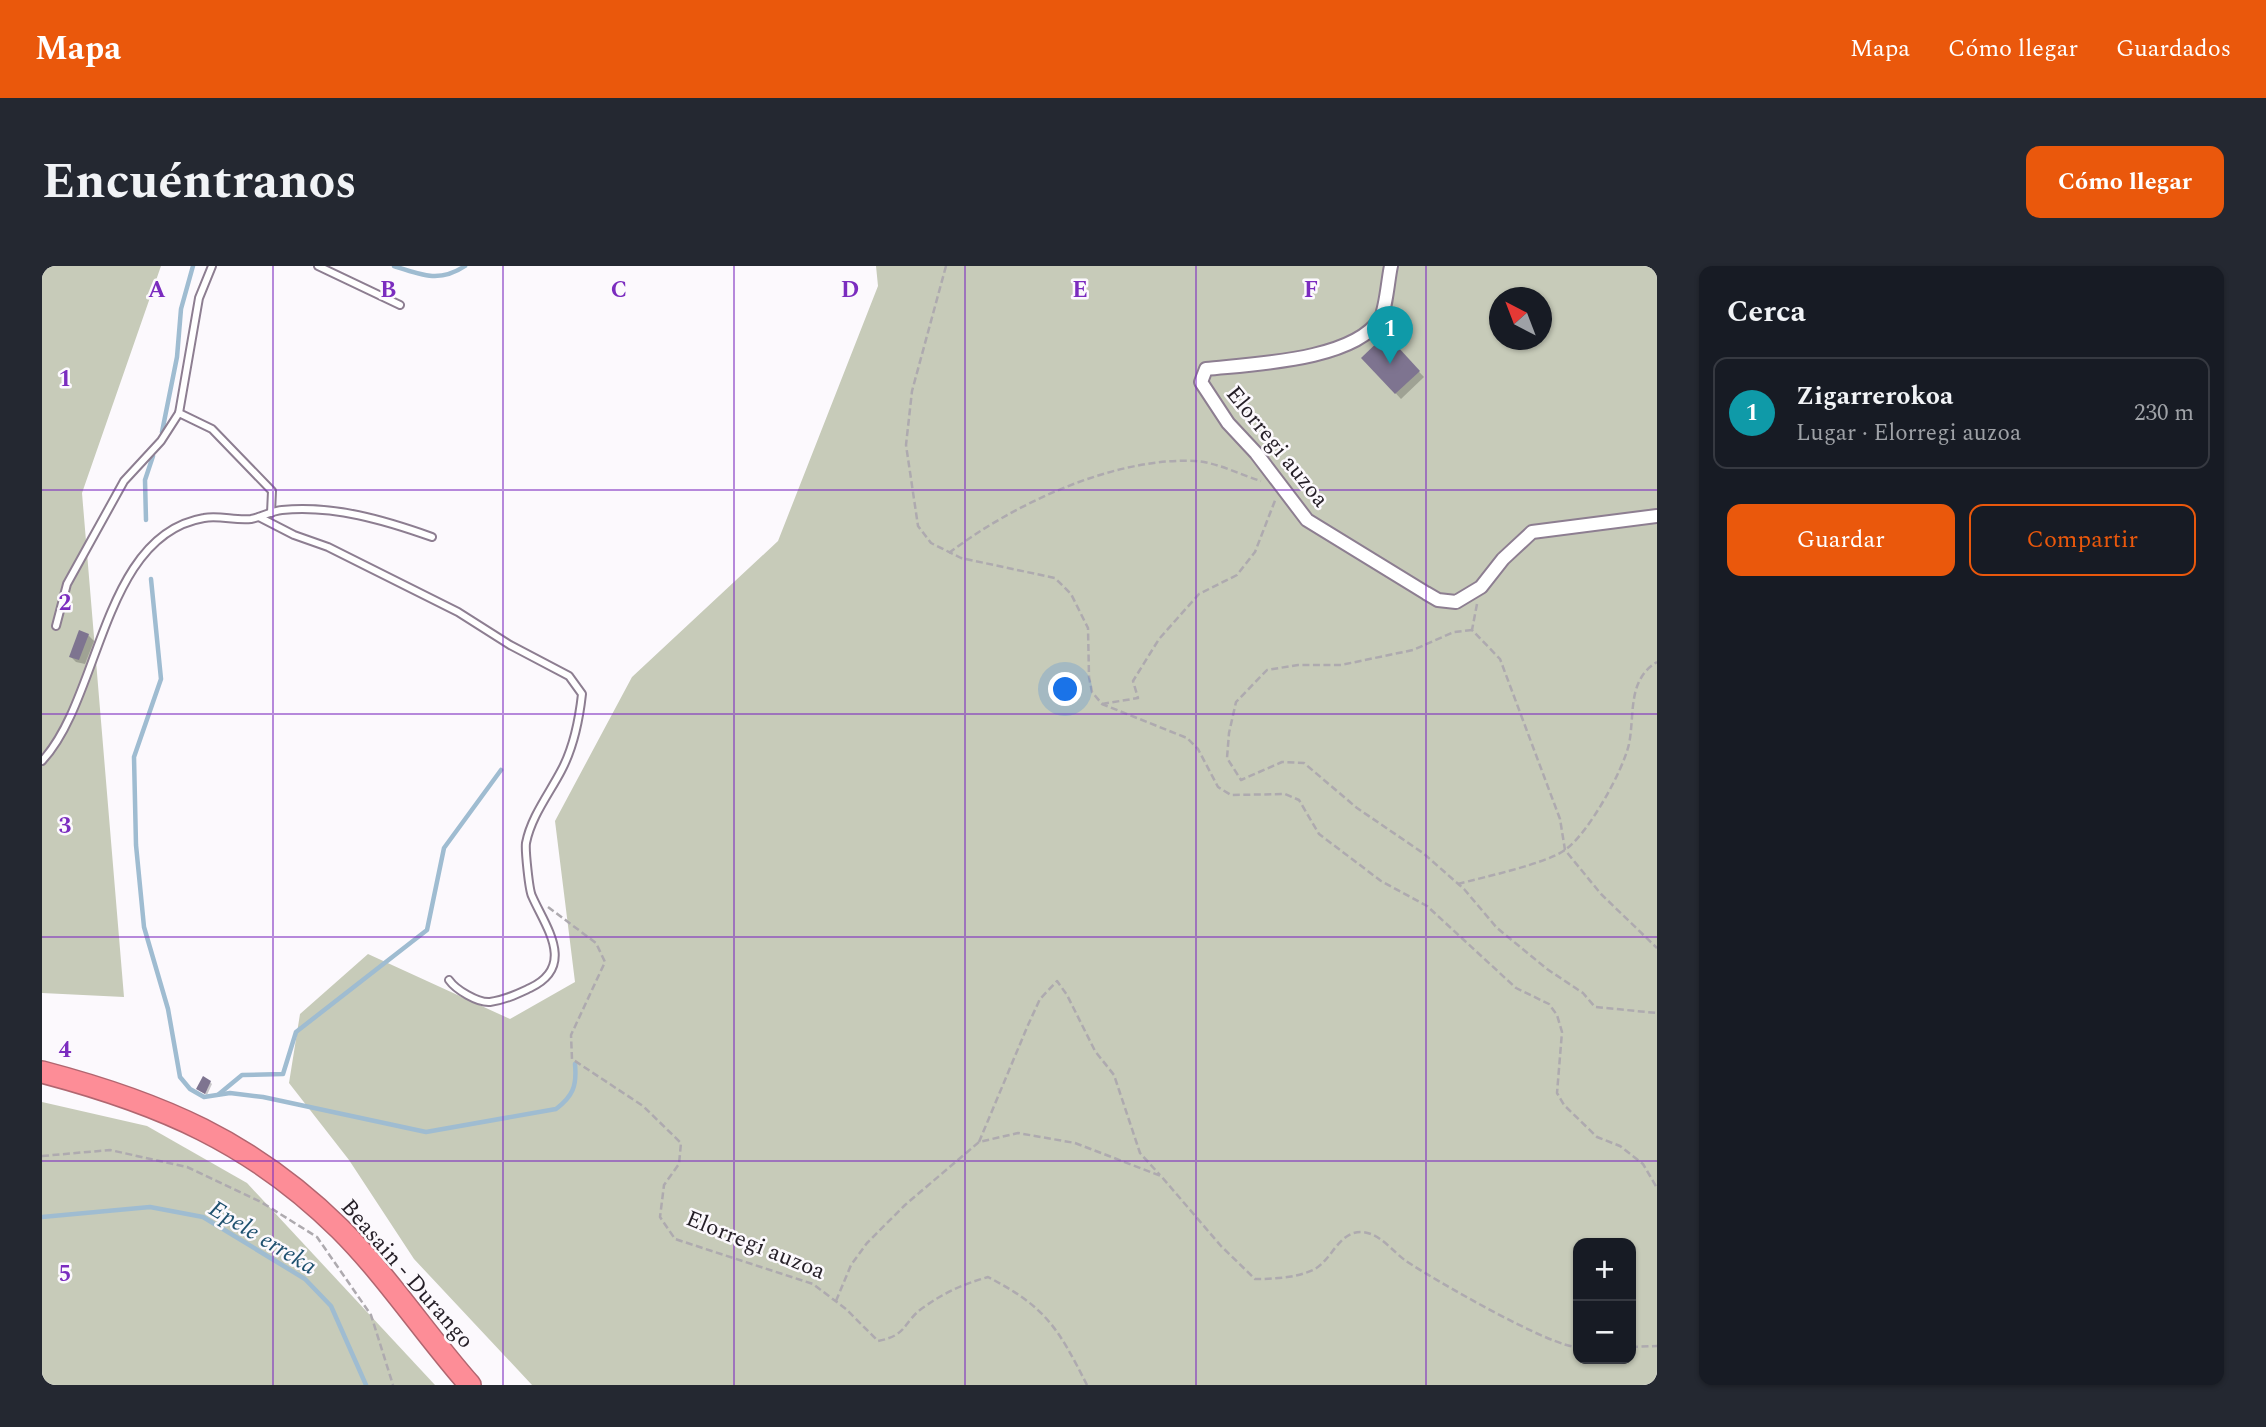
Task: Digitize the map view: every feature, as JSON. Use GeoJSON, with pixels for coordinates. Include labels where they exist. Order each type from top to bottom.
{"type":"FeatureCollection","features":[{"type":"Feature","properties":{"kind":"highway","name":"Beasain - Durango"},"geometry":{"type":"LineString","coordinates":[[42,1073],[98,1086],[165,1110],[228,1142],[264,1166],[340,1230],[470,1385]]}},
{"type":"Feature","properties":{"kind":"street","name":"Elorregi auzoa"},"geometry":{"type":"LineString","coordinates":[[1391,266],[1380,319],[1353,341],[1305,358],[1206,369],[1201,382],[1228,423],[1307,520],[1438,600],[1455,602],[1481,587],[1503,559],[1532,532],[1657,516]]}},
{"type":"Feature","properties":{"kind":"lane"},"geometry":{"type":"LineString","coordinates":[[56,626],[67,584],[124,481],[173,427],[179,413],[199,298],[212,266]]}},
{"type":"Feature","properties":{"kind":"lane"},"geometry":{"type":"LineString","coordinates":[[318,266],[400,305]]}},
{"type":"Feature","properties":{"kind":"lane"},"geometry":{"type":"LineString","coordinates":[[179,413],[212,429],[272,491],[271,513]]}},
{"type":"Feature","properties":{"kind":"lane"},"geometry":{"type":"LineString","coordinates":[[42,761],[67,723],[111,614],[147,550],[174,529],[203,518],[250,519],[271,513],[302,510],[375,517],[432,537]]}},
{"type":"Feature","properties":{"kind":"lane"},"geometry":{"type":"LineString","coordinates":[[259,516],[294,535],[328,547],[457,612],[569,677],[582,694],[578,729],[562,769],[538,810],[525,845],[530,893],[547,923],[555,948],[553,968],[536,985],[510,997],[487,1002],[455,988],[449,980]]}},
{"type":"Feature","properties":{"kind":"path"},"geometry":{"type":"LineString","coordinates":[[946,266],[912,391],[906,445],[918,526],[931,543],[983,564],[1055,578],[1071,594],[1088,628],[1089,677],[1092,692],[1102,705],[1187,738],[1198,749],[1218,787],[1231,795],[1285,794],[1299,800],[1319,834],[1381,881],[1427,906],[1516,988],[1549,1004],[1557,1015],[1562,1032],[1557,1093],[1564,1105],[1597,1137],[1620,1146],[1643,1164],[1657,1188]]}},
{"type":"Feature","properties":{"kind":"path"},"geometry":{"type":"LineString","coordinates":[[949,552],[991,524],[1049,496],[1130,465],[1197,461],[1283,488],[1249,560],[1237,575],[1199,594],[1140,666],[1132,681],[1138,698],[1102,705]]}},
{"type":"Feature","properties":{"kind":"path"},"geometry":{"type":"LineString","coordinates":[[1472,630],[1481,587]]}},
{"type":"Feature","properties":{"kind":"path"},"geometry":{"type":"LineString","coordinates":[[1472,630],[1500,659],[1560,819],[1564,850],[1601,894],[1657,948]]}},
{"type":"Feature","properties":{"kind":"path"},"geometry":{"type":"LineString","coordinates":[[1472,630],[1454,632],[1413,650],[1341,665],[1298,665],[1267,670],[1236,702],[1228,733],[1227,758],[1241,780],[1282,762],[1304,763],[1357,808],[1423,853],[1458,884],[1497,928],[1547,969],[1583,993],[1595,1007],[1657,1013]]}},
{"type":"Feature","properties":{"kind":"path"},"geometry":{"type":"LineString","coordinates":[[1458,884],[1504,872],[1564,850],[1578,838],[1617,774],[1629,745],[1638,681],[1645,670],[1657,662]]}},
{"type":"Feature","properties":{"kind":"path","name":"Elorregi auzoa"},"geometry":{"type":"LineString","coordinates":[[535,902],[549,907],[596,943],[605,962],[571,1035],[572,1059],[643,1106],[681,1143],[679,1164],[664,1185],[660,1217],[675,1239],[813,1284],[878,1341],[897,1337],[921,1308],[959,1285],[988,1277],[1041,1310],[1069,1349],[1087,1385]]}},
{"type":"Feature","properties":{"kind":"path"},"geometry":{"type":"LineString","coordinates":[[835,1301],[852,1265],[867,1243],[905,1205],[979,1142],[1040,999],[1057,981],[1096,1051],[1114,1075],[1140,1153],[1221,1246],[1255,1279],[1277,1279],[1314,1270],[1347,1236],[1361,1232],[1374,1235],[1407,1262],[1537,1334],[1573,1348]]}},
{"type":"Feature","properties":{"kind":"path"},"geometry":{"type":"LineString","coordinates":[[979,1142],[1018,1133],[1075,1143],[1161,1176]]}},
{"type":"Feature","properties":{"kind":"path"},"geometry":{"type":"LineString","coordinates":[[42,1157],[110,1150],[187,1167],[261,1202],[317,1237],[371,1314],[393,1385]]}},
{"type":"Feature","properties":{"kind":"path"},"geometry":{"type":"LineString","coordinates":[[1636,1347],[1657,1346]]}},
{"type":"Feature","properties":{"kind":"green space"},"geometry":{"type":"Polygon","coordinates":[[[42,266],[161,266],[82,493],[124,997],[42,993],[42,266]]]}},
{"type":"Feature","properties":{"kind":"green space"},"geometry":{"type":"Polygon","coordinates":[[[876,266],[1657,266],[1657,1385],[532,1385],[414,1259],[349,1160],[289,1083],[300,1014],[368,954],[510,1019],[575,982],[555,821],[632,677],[778,541],[878,286],[876,266]]]}},
{"type":"Feature","properties":{"kind":"green space"},"geometry":{"type":"Polygon","coordinates":[[[42,1102],[147,1126],[247,1183],[435,1385],[42,1385],[42,1102]]]}},
{"type":"Feature","properties":{"kind":"building"},"geometry":{"type":"Polygon","coordinates":[[[1386,334],[1420,371],[1395,394],[1361,358],[1386,334]]]}},
{"type":"Feature","properties":{"kind":"building"},"geometry":{"type":"Polygon","coordinates":[[[79,630],[89,634],[79,660],[69,657],[79,630]]]}},
{"type":"Feature","properties":{"kind":"building"},"geometry":{"type":"Polygon","coordinates":[[[203,1076],[211,1081],[205,1094],[196,1089],[203,1076]]]}},
{"type":"Feature","properties":{"kind":"waterway"},"geometry":{"type":"LineString","coordinates":[[162,432],[177,357],[181,309],[193,266]]}},
{"type":"Feature","properties":{"kind":"waterway"},"geometry":{"type":"LineString","coordinates":[[394,266],[430,276],[447,274],[465,266]]}},
{"type":"Feature","properties":{"kind":"waterway"},"geometry":{"type":"LineString","coordinates":[[146,520],[145,480],[153,456]]}},
{"type":"Feature","properties":{"kind":"waterway"},"geometry":{"type":"LineString","coordinates":[[151,579],[161,679],[134,757],[136,845],[144,927],[168,1009],[180,1077],[190,1089],[204,1097],[230,1093],[263,1097],[426,1132],[556,1109],[573,1090],[575,1064]]}},
{"type":"Feature","properties":{"kind":"waterway"},"geometry":{"type":"LineString","coordinates":[[219,1094],[242,1075],[283,1074],[296,1032],[427,930],[444,848],[501,770]]}},
{"type":"Feature","properties":{"kind":"waterway","name":"Epele erreka"},"geometry":{"type":"LineString","coordinates":[[42,1217],[150,1207],[203,1217],[305,1279],[331,1306],[366,1385]]}},
{"type":"Feature","properties":{"kind":"place","name":"Zigarrerokoa"},"geometry":{"type":"Point","coordinates":[1390,364]}}]}
